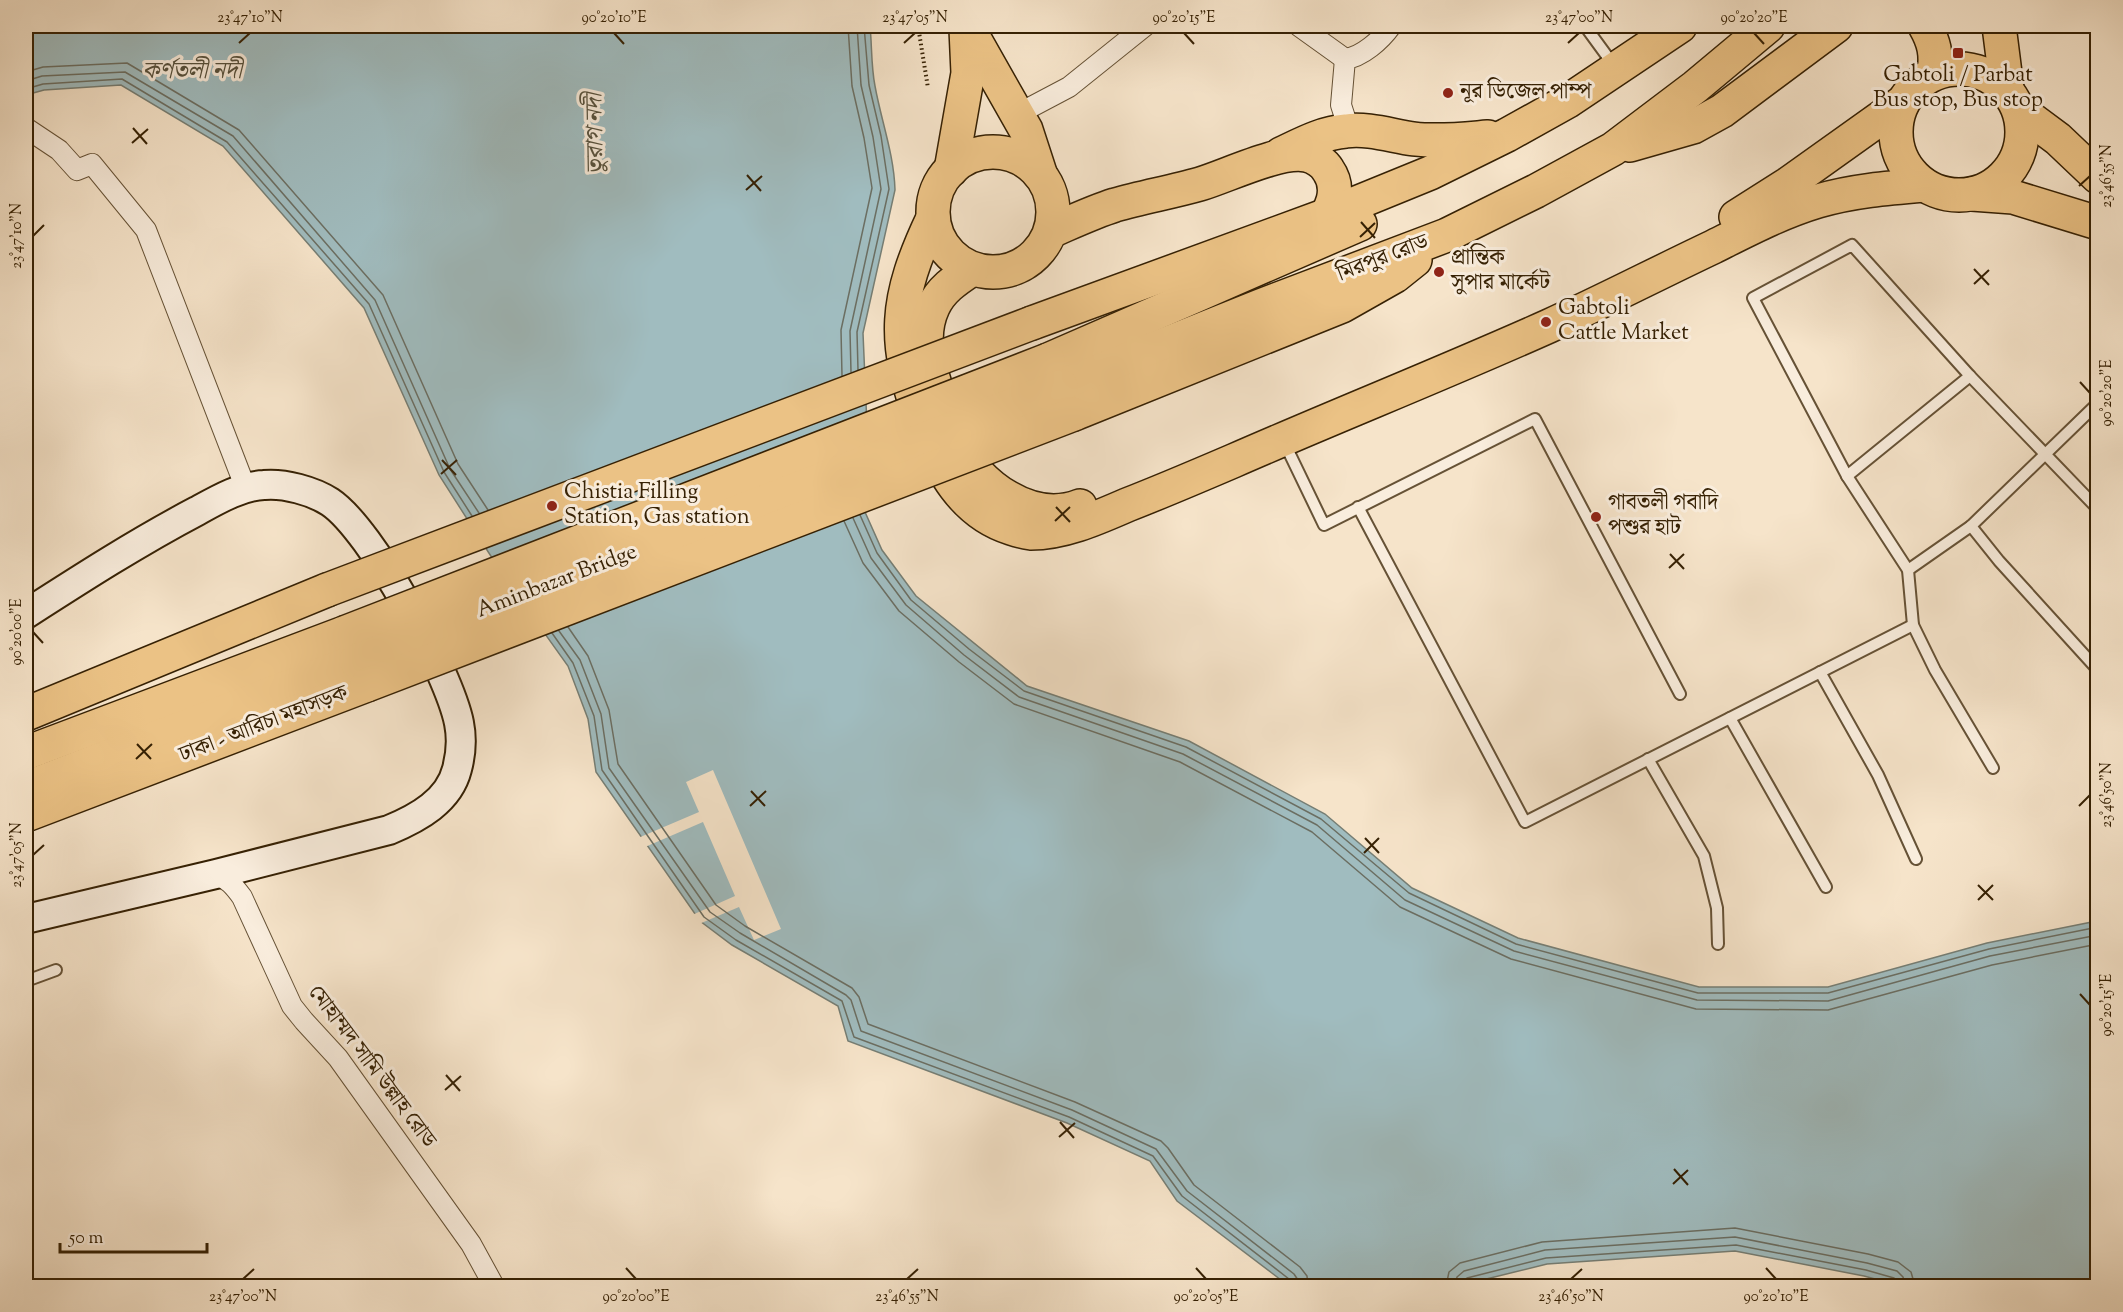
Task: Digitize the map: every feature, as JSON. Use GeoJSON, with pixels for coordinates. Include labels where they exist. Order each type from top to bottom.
{"type":"FeatureCollection","features":[{"type":"Feature","properties":{"kind":"highway"},"geometry":{"type":"LineString","coordinates":[[966,26],[1026,130],[1044,180],[1053,201],[1054,216],[1051,231],[1045,244],[1036,255],[1025,263],[1000,272],[972,269],[957,261],[946,249],[937,234],[933,218],[933,207],[939,187],[951,170],[964,160],[980,154],[996,152],[1013,155],[1027,163],[1044,180],[1069,195],[1117,205]]}},
{"type":"Feature","properties":{"kind":"highway"},"geometry":{"type":"LineString","coordinates":[[951,170],[968,73],[966,26]]}},
{"type":"Feature","properties":{"kind":"highway"},"geometry":{"type":"LineString","coordinates":[[26,714],[327,590],[1032,323],[1328,215],[1430,173],[1507,135],[1568,101],[1680,26]]}},
{"type":"Feature","properties":{"kind":"highway","name":"মিরপুর রোড"},"geometry":{"type":"LineString","coordinates":[[1061,387],[1260,306],[1447,234],[1536,191],[1613,149],[1695,87],[1768,26]]}},
{"type":"Feature","properties":{"kind":"highway"},"geometry":{"type":"LineString","coordinates":[[1613,149],[1693,127],[1722,111],[1836,26]]}},
{"type":"Feature","properties":{"kind":"highway"},"geometry":{"type":"LineString","coordinates":[[1925,26],[1934,42],[1937,58],[1934,73]]}},
{"type":"Feature","properties":{"kind":"highway"},"geometry":{"type":"LineString","coordinates":[[1972,194],[1992,186],[2008,171],[2019,153],[2023,131],[2013,99],[2000,26]]}},
{"type":"Feature","properties":{"kind":"highway"},"geometry":{"type":"LineString","coordinates":[[2097,177],[1991,76],[1973,69],[1953,68],[1934,73],[1916,85],[1903,102],[1896,120],[1896,139],[1900,156],[1910,172],[1924,185],[1939,192],[1955,195],[2013,197],[2097,223]]}},
{"type":"Feature","properties":{"kind":"highway"},"geometry":{"type":"LineString","coordinates":[[972,269],[939,296],[932,309],[927,327],[926,351],[941,404],[956,444],[980,475],[1005,496],[1023,506],[1044,511],[1069,510],[1150,478],[1634,271],[1722,226],[1788,184],[1903,102]]}},
{"type":"Feature","properties":{"kind":"highway"},"geometry":{"type":"LineString","coordinates":[[1051,231],[1117,205],[1200,184],[1269,160],[1330,133],[1349,130],[1416,139],[1444,140],[1507,135]]}},
{"type":"Feature","properties":{"kind":"highway"},"geometry":{"type":"LineString","coordinates":[[1061,387],[1300,251],[1450,180],[1507,135]]}},
{"type":"Feature","properties":{"kind":"highway"},"geometry":{"type":"LineString","coordinates":[[1269,160],[1305,155],[1325,165],[1335,184],[1334,197],[1328,215],[1300,251]]}},
{"type":"Feature","properties":{"kind":"highway"},"geometry":{"type":"LineString","coordinates":[[933,218],[916,255],[904,291],[900,317],[900,341],[916,408],[945,474],[972,506],[989,520],[1028,533],[1056,530],[1098,517],[1283,439],[1550,325],[1765,221],[1818,201],[1875,189],[1924,185]]}},
{"type":"Feature","properties":{"kind":"highway","name":"Aminbazar Bridge"},"geometry":{"type":"LineString","coordinates":[[356,660],[1061,387]]}},
{"type":"Feature","properties":{"kind":"highway"},"geometry":{"type":"LineString","coordinates":[[26,753],[356,660]]}},
{"type":"Feature","properties":{"kind":"highway","name":"ঢাকা - আরিচা মহাসড়ক"},"geometry":{"type":"LineString","coordinates":[[26,788],[356,660]]}},
{"type":"Feature","properties":{"kind":"highway","name":"ঢাকা - আরিচা মহাসড়ক"},"geometry":{"type":"LineString","coordinates":[[26,815],[356,660]]}},
{"type":"Feature","properties":{"kind":"street"},"geometry":{"type":"LineString","coordinates":[[1016,115],[1069,87],[1145,26]]}},
{"type":"Feature","properties":{"kind":"street"},"geometry":{"type":"LineString","coordinates":[[1299,26],[1345,59],[1353,58],[1383,36],[1391,26]]}},
{"type":"Feature","properties":{"kind":"street"},"geometry":{"type":"LineString","coordinates":[[1345,59],[1341,105],[1349,130]]}},
{"type":"Feature","properties":{"kind":"street"},"geometry":{"type":"LineString","coordinates":[[26,128],[59,150],[77,170],[92,164],[146,230],[246,489]]}},
{"type":"Feature","properties":{"kind":"street"},"geometry":{"type":"LineString","coordinates":[[26,614],[169,526],[219,499],[265,484],[309,492],[330,501],[370,544],[432,653],[459,724],[460,747],[457,771],[447,792],[413,820],[389,830],[216,874],[26,918]]}},
{"type":"Feature","properties":{"kind":"street","name":"মোহাম্মদ সামি উল্লাহ রোড"},"geometry":{"type":"LineString","coordinates":[[216,874],[233,885],[242,897],[292,1006],[338,1058],[471,1244],[494,1287]]}},
{"type":"Feature","properties":{"kind":"lane"},"geometry":{"type":"LineString","coordinates":[[1585,26],[1617,69]]}},
{"type":"Feature","properties":{"kind":"lane"},"geometry":{"type":"LineString","coordinates":[[1993,768],[1935,670],[1913,625],[1908,570],[1846,476],[1754,298],[1852,245],[1970,376],[2097,509]]}},
{"type":"Feature","properties":{"kind":"lane"},"geometry":{"type":"LineString","coordinates":[[1846,476],[1970,376]]}},
{"type":"Feature","properties":{"kind":"lane"},"geometry":{"type":"LineString","coordinates":[[1908,570],[1971,526],[2097,403]]}},
{"type":"Feature","properties":{"kind":"lane"},"geometry":{"type":"LineString","coordinates":[[1283,439],[1324,525],[1535,419],[1680,694]]}},
{"type":"Feature","properties":{"kind":"lane"},"geometry":{"type":"LineString","coordinates":[[1358,507],[1525,822],[1913,625]]}},
{"type":"Feature","properties":{"kind":"lane"},"geometry":{"type":"LineString","coordinates":[[1971,526],[1999,561],[2097,670]]}},
{"type":"Feature","properties":{"kind":"lane"},"geometry":{"type":"LineString","coordinates":[[1820,672],[1878,775],[1916,859]]}},
{"type":"Feature","properties":{"kind":"lane"},"geometry":{"type":"LineString","coordinates":[[1730,718],[1826,887]]}},
{"type":"Feature","properties":{"kind":"lane"},"geometry":{"type":"LineString","coordinates":[[1648,759],[1704,856],[1717,908],[1718,944]]}},
{"type":"Feature","properties":{"kind":"lane"},"geometry":{"type":"LineString","coordinates":[[26,981],[56,970]]}},
{"type":"Feature","properties":{"kind":"path"},"geometry":{"type":"LineString","coordinates":[[918,26],[928,88]]}},
{"type":"Feature","properties":{"kind":"water"},"geometry":{"type":"Polygon","coordinates":[[[26,26],[870,26],[874,78],[890,150],[895,190],[863,333],[867,426],[852,483],[882,550],[916,596],[1027,686],[1189,741],[1325,814],[1412,888],[1518,938],[1699,987],[1828,987],[1987,943],[2097,921],[2097,1286],[1901,1286],[1864,1276],[1735,1251],[1547,1264],[1458,1286],[1289,1286],[1177,1201],[1150,1161],[1067,1123],[848,1041],[838,1006],[732,945],[700,921],[596,772],[588,719],[568,666],[503,575],[439,475],[364,308],[223,146],[121,85],[44,90],[26,95],[26,26]]]}},
{"type":"Feature","properties":{"kind":"pier"},"geometry":{"type":"Polygon","coordinates":[[[713,770],[781,929],[754,940],[739,907],[699,924],[692,915],[735,896],[703,822],[645,847],[638,838],[699,812],[686,782],[713,770]]]}},
{"type":"Feature","properties":{"kind":"place","name":"Gabtoli / Parbat Bus stop, Bus stop"},"geometry":{"type":"Point","coordinates":[1958,53]}},
{"type":"Feature","properties":{"kind":"place","name":"নূর ডিজেল পাম্প"},"geometry":{"type":"Point","coordinates":[1448,93]}},
{"type":"Feature","properties":{"kind":"place","name":"প্রান্তিক সুপার মার্কেট"},"geometry":{"type":"Point","coordinates":[1439,272]}},
{"type":"Feature","properties":{"kind":"place","name":"Gabtoli Cattle Market"},"geometry":{"type":"Point","coordinates":[1546,322]}},
{"type":"Feature","properties":{"kind":"place","name":"Chistia Filling Station, Gas station"},"geometry":{"type":"Point","coordinates":[552,506]}},
{"type":"Feature","properties":{"kind":"place","name":"গাবতলী গবাদি পশুর হাট"},"geometry":{"type":"Point","coordinates":[1596,517]}},
{"type":"Feature","properties":{"kind":"water label","name":"কর্ণতলী নদী"},"geometry":{"type":"Point","coordinates":[192,72]}},
{"type":"Feature","properties":{"kind":"water label","name":"তুরাগ নদী"},"geometry":{"type":"Point","coordinates":[596,134]}}]}
